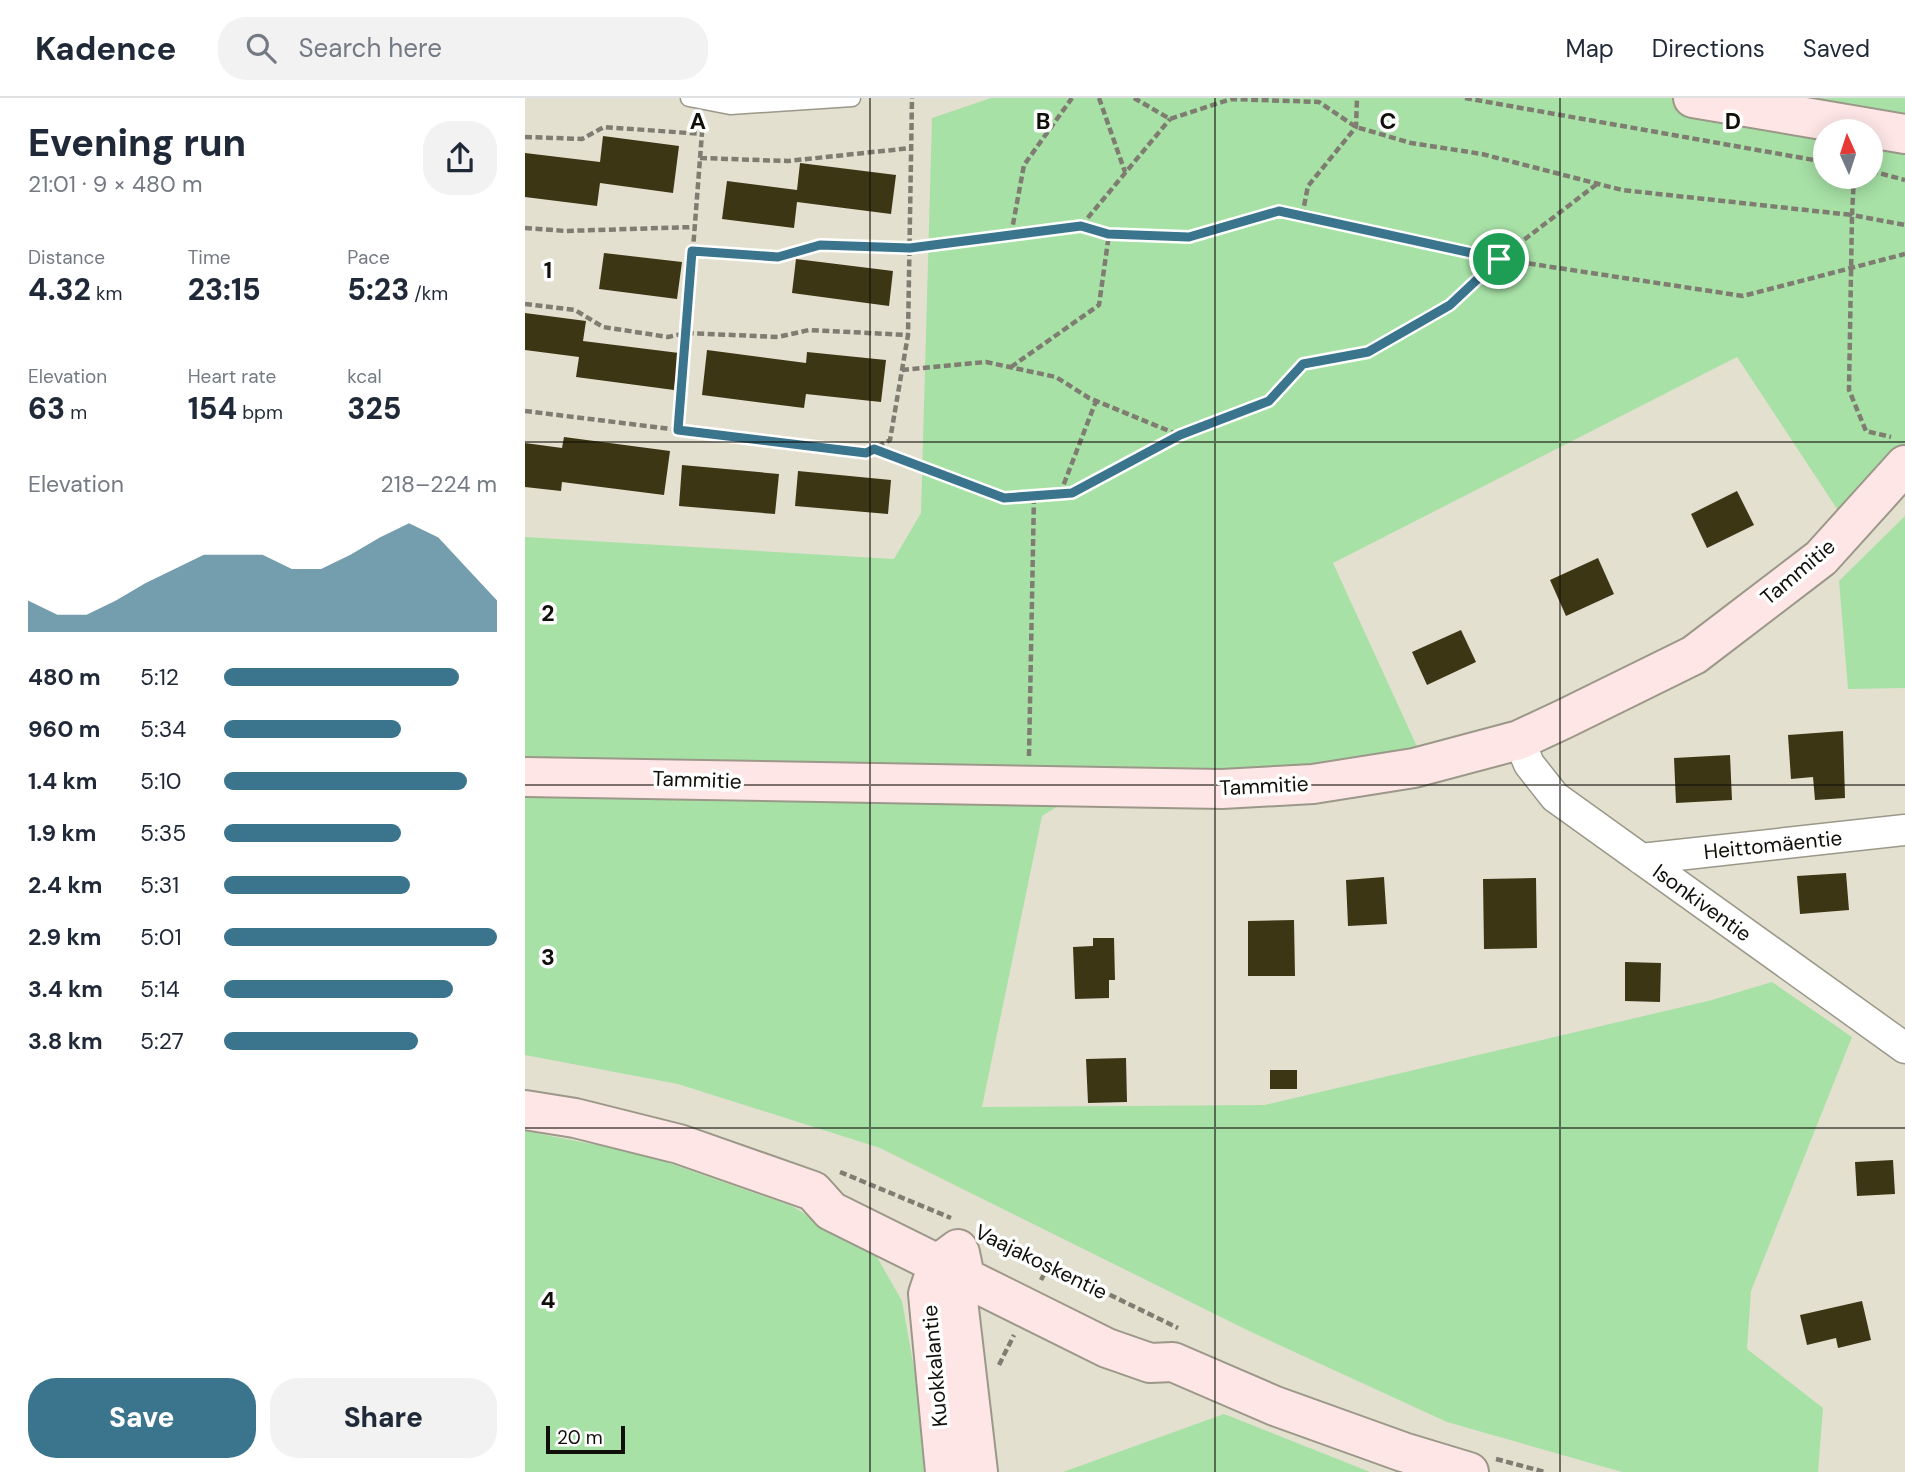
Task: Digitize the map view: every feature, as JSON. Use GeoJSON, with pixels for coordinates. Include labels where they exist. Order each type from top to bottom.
{"type":"FeatureCollection","features":[{"type":"Feature","properties":{"kind":"street"},"geometry":{"type":"LineString","coordinates":[[1693,98],[1905,134]]}},
{"type":"Feature","properties":{"kind":"street","name":"Tammitie"},"geometry":{"type":"LineString","coordinates":[[525,777],[605,776],[1029,788],[1222,789],[1313,784],[1414,768],[1519,740],[1694,654],[1821,558],[1899,452]]}},
{"type":"Feature","properties":{"kind":"street","name":"Isonkiventie"},"geometry":{"type":"LineString","coordinates":[[1519,740],[1529,764],[1555,797],[1905,1048]]}},
{"type":"Feature","properties":{"kind":"street","name":"Heittomäentie"},"geometry":{"type":"LineString","coordinates":[[1641,859],[1905,830]]}},
{"type":"Feature","properties":{"kind":"street"},"geometry":{"type":"LineString","coordinates":[[525,1110],[575,1118],[822,1180],[831,1211],[962,1249],[1037,1286],[1107,1348],[1150,1363],[1177,1346],[1275,1406],[1403,1452],[1481,1465]]}},
{"type":"Feature","properties":{"kind":"street","name":"Kuokkalantie"},"geometry":{"type":"LineString","coordinates":[[945,1472],[928,1294],[962,1249]]}},
{"type":"Feature","properties":{"kind":"street","name":"Kuokkalantie"},"geometry":{"type":"LineString","coordinates":[[962,1249],[957,1292],[978,1472]]}},
{"type":"Feature","properties":{"kind":"lane"},"geometry":{"type":"LineString","coordinates":[[697,99],[730,106],[852,98]]}},
{"type":"Feature","properties":{"kind":"path"},"geometry":{"type":"LineString","coordinates":[[525,411],[866,453],[890,440],[908,335],[912,98]]}},
{"type":"Feature","properties":{"kind":"path"},"geometry":{"type":"LineString","coordinates":[[1011,235],[1024,164],[1072,98]]}},
{"type":"Feature","properties":{"kind":"path"},"geometry":{"type":"LineString","coordinates":[[1099,98],[1126,173]]}},
{"type":"Feature","properties":{"kind":"path"},"geometry":{"type":"LineString","coordinates":[[1134,98],[1170,119]]}},
{"type":"Feature","properties":{"kind":"path"},"geometry":{"type":"LineString","coordinates":[[1303,216],[1308,187],[1356,127],[1357,98]]}},
{"type":"Feature","properties":{"kind":"path"},"geometry":{"type":"LineString","coordinates":[[1465,98],[1813,160]]}},
{"type":"Feature","properties":{"kind":"path"},"geometry":{"type":"LineString","coordinates":[[678,430],[702,134],[697,99]]}},
{"type":"Feature","properties":{"kind":"path"},"geometry":{"type":"LineString","coordinates":[[1081,226],[1170,119],[1231,99],[1319,102],[1356,127],[1411,142],[1482,154],[1622,190],[1852,215],[1905,225]]}},
{"type":"Feature","properties":{"kind":"path"},"geometry":{"type":"LineString","coordinates":[[525,137],[582,139],[604,127],[702,134]]}},
{"type":"Feature","properties":{"kind":"path"},"geometry":{"type":"LineString","coordinates":[[700,158],[788,161],[911,148]]}},
{"type":"Feature","properties":{"kind":"path"},"geometry":{"type":"LineString","coordinates":[[1883,175],[1905,180]]}},
{"type":"Feature","properties":{"kind":"path"},"geometry":{"type":"LineString","coordinates":[[874,449],[1004,498],[1072,493],[1180,435],[1269,401],[1303,364],[1368,352],[1450,305],[1499,259],[1597,184]]}},
{"type":"Feature","properties":{"kind":"path"},"geometry":{"type":"LineString","coordinates":[[1853,189],[1849,390],[1866,431],[1899,452]]}},
{"type":"Feature","properties":{"kind":"path"},"geometry":{"type":"LineString","coordinates":[[692,251],[778,257],[820,245],[910,248],[1081,226],[1108,234],[1189,237],[1279,211],[1499,259],[1743,296],[1905,254]]}},
{"type":"Feature","properties":{"kind":"path"},"geometry":{"type":"LineString","coordinates":[[525,228],[565,231],[694,227]]}},
{"type":"Feature","properties":{"kind":"path"},"geometry":{"type":"LineString","coordinates":[[1010,367],[1099,305],[1108,234]]}},
{"type":"Feature","properties":{"kind":"path"},"geometry":{"type":"LineString","coordinates":[[525,304],[575,310],[603,327],[668,337],[686,333],[778,337],[809,330],[908,335]]}},
{"type":"Feature","properties":{"kind":"path"},"geometry":{"type":"LineString","coordinates":[[902,370],[986,362],[1056,377],[1096,401],[1180,435]]}},
{"type":"Feature","properties":{"kind":"path"},"geometry":{"type":"LineString","coordinates":[[1060,494],[1096,401]]}},
{"type":"Feature","properties":{"kind":"path"},"geometry":{"type":"LineString","coordinates":[[1029,788],[1034,495]]}},
{"type":"Feature","properties":{"kind":"path","name":"Vaajakoskentie"},"geometry":{"type":"LineString","coordinates":[[822,1180],[1037,1286],[1177,1346]]}},
{"type":"Feature","properties":{"kind":"path"},"geometry":{"type":"LineString","coordinates":[[997,1369],[1037,1286]]}},
{"type":"Feature","properties":{"kind":"path"},"geometry":{"type":"LineString","coordinates":[[1481,1465],[1545,1472]]}},
{"type":"Feature","properties":{"kind":"green space"},"geometry":{"type":"Polygon","coordinates":[[[991,98],[1905,98],[1905,449],[1841,515],[1737,357],[1333,563],[1420,753],[1311,773],[1114,771],[1042,816],[982,1107],[1265,1105],[1712,1000],[1772,982],[1852,1037],[1751,1291],[1747,1349],[1823,1408],[1818,1472],[1622,1472],[1447,1422],[1249,1331],[880,1148],[678,1084],[525,1055],[525,537],[894,559],[921,513],[932,118],[991,98]]]}},
{"type":"Feature","properties":{"kind":"green space"},"geometry":{"type":"Polygon","coordinates":[[[1905,516],[1905,688],[1848,689],[1839,581],[1905,516]]]}},
{"type":"Feature","properties":{"kind":"green space"},"geometry":{"type":"Polygon","coordinates":[[[525,1131],[643,1154],[792,1206],[877,1257],[902,1301],[915,1374],[924,1472],[525,1472],[525,1131]]]}},
{"type":"Feature","properties":{"kind":"green space"},"geometry":{"type":"Polygon","coordinates":[[[1224,1414],[1370,1472],[1063,1472],[1224,1414]]]}},
{"type":"Feature","properties":{"kind":"building"},"geometry":{"type":"Polygon","coordinates":[[[603,136],[679,146],[673,193],[600,183],[597,206],[525,197],[525,153],[600,162],[603,136]]]}},
{"type":"Feature","properties":{"kind":"building"},"geometry":{"type":"Polygon","coordinates":[[[800,163],[896,175],[891,214],[797,202],[794,228],[722,219],[727,181],[797,190],[800,163]]]}},
{"type":"Feature","properties":{"kind":"building"},"geometry":{"type":"Polygon","coordinates":[[[604,253],[682,262],[677,299],[599,289],[604,253]]]}},
{"type":"Feature","properties":{"kind":"building"},"geometry":{"type":"Polygon","coordinates":[[[796,259],[893,271],[889,306],[792,293],[796,259]]]}},
{"type":"Feature","properties":{"kind":"building"},"geometry":{"type":"Polygon","coordinates":[[[525,313],[586,321],[583,341],[679,353],[674,390],[576,377],[579,357],[525,350],[525,313]]]}},
{"type":"Feature","properties":{"kind":"building"},"geometry":{"type":"Polygon","coordinates":[[[707,350],[806,363],[807,352],[886,360],[881,402],[806,394],[804,408],[702,395],[707,350]]]}},
{"type":"Feature","properties":{"kind":"building"},"geometry":{"type":"Polygon","coordinates":[[[564,437],[670,451],[664,495],[562,482],[561,491],[525,487],[525,443],[562,448],[564,437]]]}},
{"type":"Feature","properties":{"kind":"building"},"geometry":{"type":"Polygon","coordinates":[[[682,465],[779,474],[775,514],[679,506],[682,465]]]}},
{"type":"Feature","properties":{"kind":"building"},"geometry":{"type":"Polygon","coordinates":[[[798,471],[891,480],[888,514],[795,506],[798,471]]]}},
{"type":"Feature","properties":{"kind":"building"},"geometry":{"type":"Polygon","coordinates":[[[1737,491],[1754,525],[1707,548],[1691,514],[1737,491]]]}},
{"type":"Feature","properties":{"kind":"building"},"geometry":{"type":"Polygon","coordinates":[[[1598,558],[1614,594],[1566,616],[1550,580],[1598,558]]]}},
{"type":"Feature","properties":{"kind":"building"},"geometry":{"type":"Polygon","coordinates":[[[1461,630],[1476,662],[1427,685],[1412,652],[1461,630]]]}},
{"type":"Feature","properties":{"kind":"building"},"geometry":{"type":"Polygon","coordinates":[[[1843,731],[1845,798],[1815,800],[1813,777],[1791,779],[1788,735],[1843,731]]]}},
{"type":"Feature","properties":{"kind":"building"},"geometry":{"type":"Polygon","coordinates":[[[1730,755],[1732,800],[1676,803],[1674,758],[1730,755]]]}},
{"type":"Feature","properties":{"kind":"building"},"geometry":{"type":"Polygon","coordinates":[[[1846,873],[1849,910],[1800,914],[1797,876],[1846,873]]]}},
{"type":"Feature","properties":{"kind":"building"},"geometry":{"type":"Polygon","coordinates":[[[1384,877],[1387,924],[1348,926],[1346,880],[1384,877]]]}},
{"type":"Feature","properties":{"kind":"building"},"geometry":{"type":"Polygon","coordinates":[[[1536,878],[1537,948],[1484,949],[1483,879],[1536,878]]]}},
{"type":"Feature","properties":{"kind":"building"},"geometry":{"type":"Polygon","coordinates":[[[1294,920],[1295,976],[1248,976],[1248,921],[1294,920]]]}},
{"type":"Feature","properties":{"kind":"building"},"geometry":{"type":"Polygon","coordinates":[[[1093,938],[1114,938],[1115,980],[1109,980],[1109,998],[1075,999],[1073,947],[1093,946],[1093,938]]]}},
{"type":"Feature","properties":{"kind":"building"},"geometry":{"type":"Polygon","coordinates":[[[1625,962],[1661,963],[1660,1002],[1625,1001],[1625,962]]]}},
{"type":"Feature","properties":{"kind":"building"},"geometry":{"type":"Polygon","coordinates":[[[1126,1058],[1127,1102],[1088,1103],[1086,1059],[1126,1058]]]}},
{"type":"Feature","properties":{"kind":"building"},"geometry":{"type":"Polygon","coordinates":[[[1270,1070],[1297,1070],[1297,1089],[1270,1089],[1270,1070]]]}},
{"type":"Feature","properties":{"kind":"building"},"geometry":{"type":"Polygon","coordinates":[[[1893,1160],[1895,1194],[1857,1196],[1855,1162],[1893,1160]]]}},
{"type":"Feature","properties":{"kind":"building"},"geometry":{"type":"Polygon","coordinates":[[[1862,1301],[1871,1340],[1838,1348],[1836,1338],[1807,1345],[1800,1315],[1862,1301]]]}},
{"type":"Feature","properties":{"kind":"route"},"geometry":{"type":"LineString","coordinates":[[1279,211],[1499,259],[1450,305],[1368,352],[1303,364],[1269,401],[1180,435],[1072,493],[1004,498],[874,449],[866,453],[678,430],[692,251],[778,257],[820,245],[910,248],[1081,226],[1108,234],[1189,237],[1279,211]]}}]}
